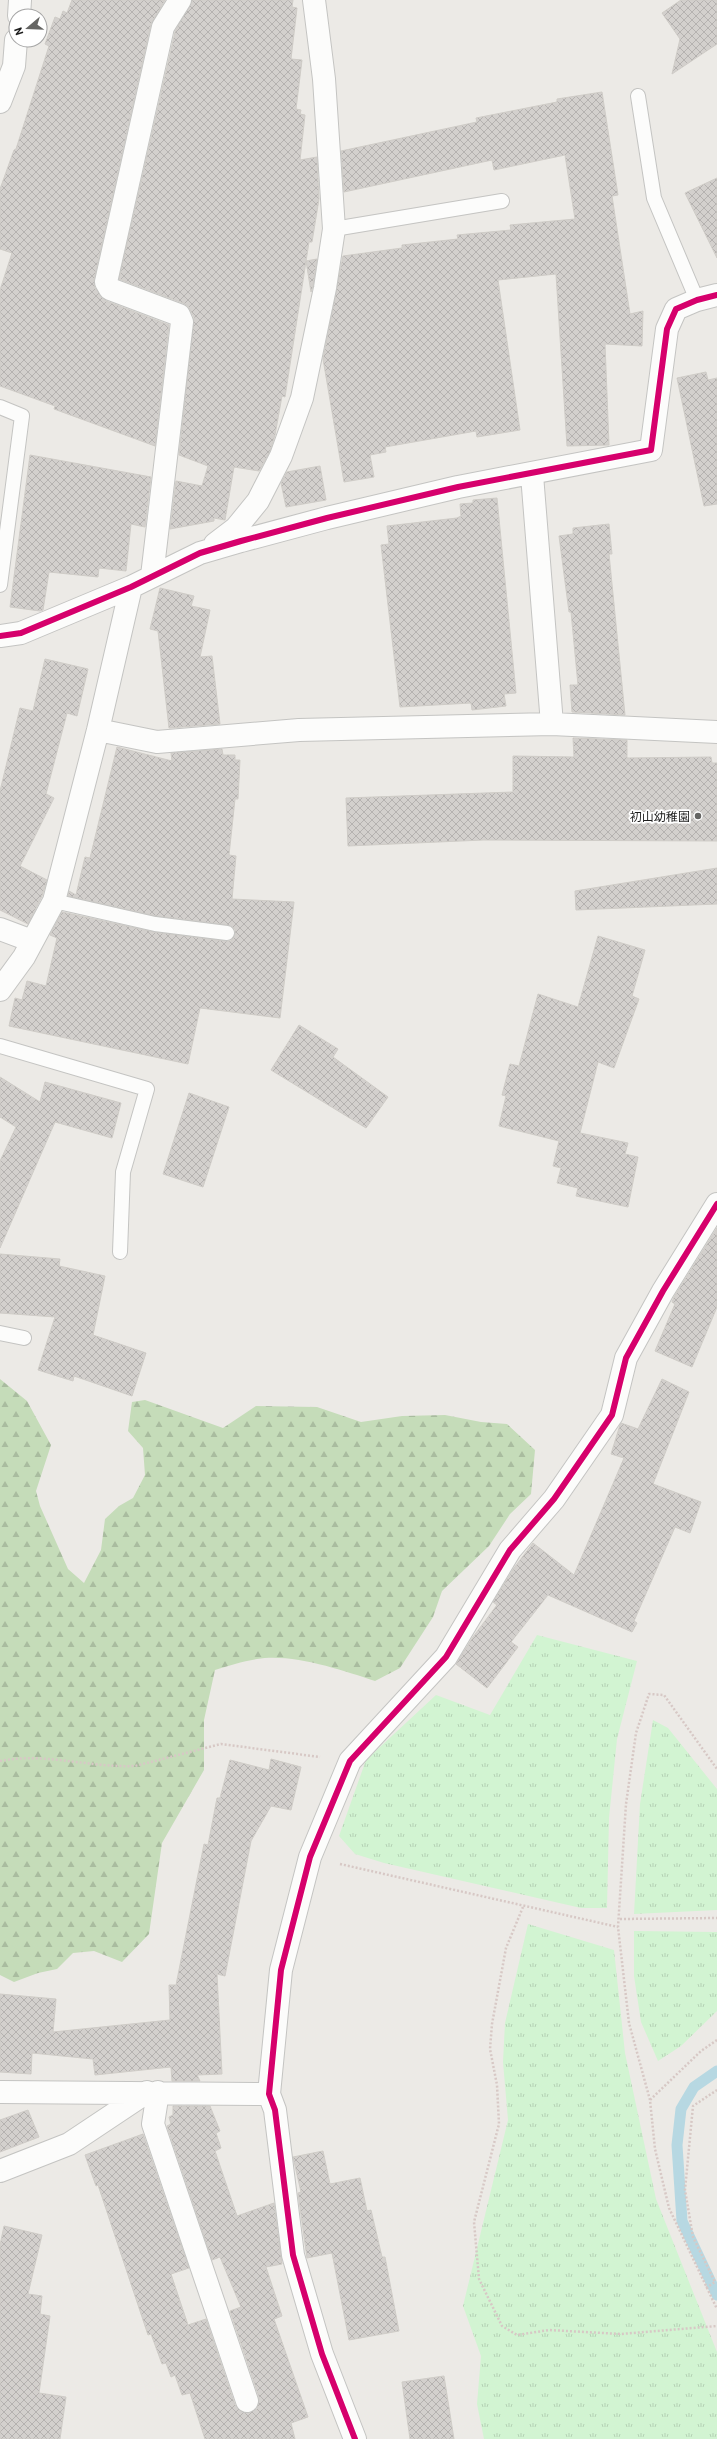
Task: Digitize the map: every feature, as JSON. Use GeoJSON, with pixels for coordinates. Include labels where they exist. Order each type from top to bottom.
{"type":"FeatureCollection","features":[{"type":"Feature","properties":{"kind":"street"},"geometry":{"type":"LineString","coordinates":[[152,576],[182,322],[179,315],[110,289],[106,282],[163,28],[180,0]]}},
{"type":"Feature","properties":{"kind":"street"},"geometry":{"type":"LineString","coordinates":[[0,636],[21,633],[131,587],[200,553],[236,528],[258,501],[281,456],[302,398],[325,288],[334,229],[324,79],[314,0]]}},
{"type":"Feature","properties":{"kind":"street"},"geometry":{"type":"LineString","coordinates":[[0,102],[14,66],[15,48]]}},
{"type":"Feature","properties":{"kind":"street"},"geometry":{"type":"LineString","coordinates":[[200,553],[326,518],[458,487],[651,450],[668,329],[676,309],[707,297]]}},
{"type":"Feature","properties":{"kind":"street"},"geometry":{"type":"LineString","coordinates":[[532,474],[552,724]]}},
{"type":"Feature","properties":{"kind":"street"},"geometry":{"type":"LineString","coordinates":[[0,990],[24,958],[54,901],[98,730],[131,587]]}},
{"type":"Feature","properties":{"kind":"street"},"geometry":{"type":"LineString","coordinates":[[98,730],[157,742],[299,730],[552,724],[717,732]]}},
{"type":"Feature","properties":{"kind":"street"},"geometry":{"type":"LineString","coordinates":[[0,929],[32,941]]}},
{"type":"Feature","properties":{"kind":"street"},"geometry":{"type":"LineString","coordinates":[[355,2439],[322,2354],[293,2255],[276,2110],[269,2094],[281,1970],[310,1857],[350,1761],[446,1657],[510,1550],[554,1499],[612,1415],[626,1358],[663,1291],[717,1204]]}},
{"type":"Feature","properties":{"kind":"street"},"geometry":{"type":"LineString","coordinates":[[0,2092],[269,2094]]}},
{"type":"Feature","properties":{"kind":"street"},"geometry":{"type":"LineString","coordinates":[[0,2171],[69,2144],[152,2092]]}},
{"type":"Feature","properties":{"kind":"street"},"geometry":{"type":"LineString","coordinates":[[152,2092],[153,2124],[248,2401]]}},
{"type":"Feature","properties":{"kind":"lane"},"geometry":{"type":"LineString","coordinates":[[638,96],[654,198],[707,297]]}},
{"type":"Feature","properties":{"kind":"lane"},"geometry":{"type":"LineString","coordinates":[[334,229],[502,201]]}},
{"type":"Feature","properties":{"kind":"lane"},"geometry":{"type":"LineString","coordinates":[[0,407],[22,416],[0,585]]}},
{"type":"Feature","properties":{"kind":"lane"},"geometry":{"type":"LineString","coordinates":[[54,901],[155,924],[227,933]]}},
{"type":"Feature","properties":{"kind":"lane"},"geometry":{"type":"LineString","coordinates":[[0,1046],[147,1089],[123,1172],[120,1252]]}},
{"type":"Feature","properties":{"kind":"lane"},"geometry":{"type":"LineString","coordinates":[[0,1333],[24,1338]]}},
{"type":"Feature","properties":{"kind":"path"},"geometry":{"type":"LineString","coordinates":[[717,1770],[664,1695],[649,1694],[636,1733],[626,1804],[620,1920],[618,1927],[629,2023],[650,2100],[655,2149],[669,2208],[717,2309]]}},
{"type":"Feature","properties":{"kind":"path"},"geometry":{"type":"LineString","coordinates":[[0,1761],[59,1760],[120,1767],[135,1766],[221,1744],[350,1761]]}},
{"type":"Feature","properties":{"kind":"path"},"geometry":{"type":"LineString","coordinates":[[310,1857],[523,1907],[618,1927]]}},
{"type":"Feature","properties":{"kind":"path"},"geometry":{"type":"LineString","coordinates":[[523,1907],[506,1948],[492,2024],[490,2049],[496,2085],[499,2124],[474,2222],[479,2279],[502,2326],[517,2335],[549,2330],[621,2334],[717,2326]]}},
{"type":"Feature","properties":{"kind":"path"},"geometry":{"type":"LineString","coordinates":[[620,1920],[717,1918]]}},
{"type":"Feature","properties":{"kind":"path"},"geometry":{"type":"LineString","coordinates":[[650,2100],[701,2051],[717,2040]]}},
{"type":"Feature","properties":{"kind":"path"},"geometry":{"type":"LineString","coordinates":[[707,2287],[716,2282],[693,2237],[685,2190],[693,2106],[717,2090]]}},
{"type":"Feature","properties":{"kind":"green space"},"geometry":{"type":"Polygon","coordinates":[[[0,1379],[27,1401],[51,1445],[36,1491],[40,1506],[68,1569],[84,1583],[101,1550],[105,1519],[119,1506],[133,1498],[145,1475],[143,1448],[128,1431],[132,1402],[145,1400],[223,1428],[256,1406],[317,1407],[361,1422],[402,1416],[445,1415],[481,1422],[507,1424],[535,1450],[531,1494],[510,1514],[489,1546],[442,1591],[433,1617],[400,1668],[375,1681],[348,1672],[301,1660],[286,1658],[257,1659],[215,1670],[204,1720],[204,1770],[162,1843],[149,1934],[122,1962],[94,1951],[73,1953],[57,1969],[38,1973],[14,1982],[0,1975],[0,1379]]]}},
{"type":"Feature","properties":{"kind":"green space"},"geometry":{"type":"Polygon","coordinates":[[[537,1635],[637,1661],[617,1739],[609,1818],[607,1908],[581,1908],[384,1863],[355,1854],[339,1836],[366,1760],[436,1695],[490,1715],[537,1635]]]}},
{"type":"Feature","properties":{"kind":"green space"},"geometry":{"type":"Polygon","coordinates":[[[653,1720],[668,1728],[717,1789],[717,1910],[634,1914],[640,1804],[653,1720]]]}},
{"type":"Feature","properties":{"kind":"green space"},"geometry":{"type":"Polygon","coordinates":[[[528,1924],[614,1950],[625,2053],[656,2199],[717,2352],[717,2439],[484,2439],[477,2404],[481,2356],[463,2306],[508,2120],[503,2062],[505,2023],[528,1924]]]}},
{"type":"Feature","properties":{"kind":"green space"},"geometry":{"type":"Polygon","coordinates":[[[634,1931],[717,1932],[717,2011],[681,2046],[658,2061],[641,2022],[634,1976],[634,1931]]]}},
{"type":"Feature","properties":{"kind":"building"},"geometry":{"type":"Polygon","coordinates":[[[72,0],[165,0],[151,24],[94,280],[95,288],[106,301],[169,325],[155,446],[54,409],[55,406],[0,386],[0,290],[12,253],[0,249],[0,189],[14,150],[16,149],[49,46],[48,36],[55,17],[60,19],[63,11],[67,13],[72,0]]]}},
{"type":"Feature","properties":{"kind":"building"},"geometry":{"type":"Polygon","coordinates":[[[192,0],[293,0],[292,7],[297,8],[291,59],[302,60],[296,109],[301,110],[300,114],[305,115],[300,160],[317,157],[319,199],[312,242],[309,242],[285,397],[282,396],[275,435],[270,451],[259,471],[234,467],[225,520],[214,518],[214,521],[170,529],[176,481],[202,486],[208,466],[179,455],[194,317],[188,306],[183,303],[119,279],[175,32],[192,0]]]}},
{"type":"Feature","properties":{"kind":"building"},"geometry":{"type":"Polygon","coordinates":[[[681,0],[717,0],[717,44],[672,74],[680,39],[662,13],[681,0]]]}},
{"type":"Feature","properties":{"kind":"building"},"geometry":{"type":"Polygon","coordinates":[[[602,92],[618,195],[612,196],[630,314],[643,311],[642,346],[605,344],[609,445],[567,446],[556,274],[498,280],[520,430],[477,437],[476,431],[385,447],[386,452],[370,455],[374,477],[344,482],[323,359],[343,256],[402,248],[402,245],[458,239],[457,235],[511,230],[510,225],[575,219],[565,155],[494,170],[492,160],[344,192],[341,151],[477,122],[476,118],[557,102],[557,99],[602,92]]]}},
{"type":"Feature","properties":{"kind":"building"},"geometry":{"type":"Polygon","coordinates":[[[717,178],[717,258],[685,193],[717,178]]]}},
{"type":"Feature","properties":{"kind":"building"},"geometry":{"type":"Polygon","coordinates":[[[317,259],[313,286],[311,292],[306,261],[317,259]]]}},
{"type":"Feature","properties":{"kind":"building"},"geometry":{"type":"Polygon","coordinates":[[[706,372],[708,380],[717,378],[717,504],[704,506],[677,378],[706,372]]]}},
{"type":"Feature","properties":{"kind":"building"},"geometry":{"type":"Polygon","coordinates":[[[30,455],[151,477],[145,527],[131,524],[126,571],[99,568],[98,577],[49,572],[43,610],[40,611],[10,607],[30,455]]]}},
{"type":"Feature","properties":{"kind":"building"},"geometry":{"type":"Polygon","coordinates":[[[320,466],[326,500],[286,507],[281,483],[287,472],[320,466]]]}},
{"type":"Feature","properties":{"kind":"building"},"geometry":{"type":"Polygon","coordinates":[[[497,498],[516,693],[504,694],[506,706],[472,710],[471,703],[400,707],[381,545],[389,544],[387,526],[457,518],[461,516],[460,504],[473,503],[473,500],[497,498]]]}},
{"type":"Feature","properties":{"kind":"building"},"geometry":{"type":"Polygon","coordinates":[[[609,524],[612,554],[609,554],[625,715],[572,712],[570,685],[578,685],[571,612],[569,612],[559,536],[573,534],[573,528],[609,524]]]}},
{"type":"Feature","properties":{"kind":"building"},"geometry":{"type":"Polygon","coordinates":[[[160,588],[194,596],[191,606],[210,610],[200,657],[212,656],[220,724],[169,728],[158,631],[150,629],[160,588]]]}},
{"type":"Feature","properties":{"kind":"building"},"geometry":{"type":"Polygon","coordinates":[[[45,659],[88,669],[77,716],[67,713],[46,794],[54,798],[20,866],[47,880],[42,896],[28,924],[0,910],[0,791],[20,708],[33,711],[45,659]]]}},
{"type":"Feature","properties":{"kind":"building"},"geometry":{"type":"Polygon","coordinates":[[[573,738],[627,740],[627,758],[711,757],[712,763],[717,763],[717,841],[483,840],[348,846],[346,798],[513,792],[513,756],[574,757],[573,738]]]}},
{"type":"Feature","properties":{"kind":"building"},"geometry":{"type":"Polygon","coordinates":[[[117,747],[172,761],[171,753],[222,749],[223,755],[235,755],[235,760],[240,760],[238,799],[235,799],[229,855],[236,856],[232,899],[294,902],[280,1018],[200,1008],[188,1064],[9,1026],[15,998],[22,1000],[27,981],[46,986],[57,938],[50,935],[62,912],[154,932],[226,941],[231,941],[235,934],[235,929],[228,925],[156,916],[68,896],[69,891],[76,895],[85,857],[90,858],[117,747]]]}},
{"type":"Feature","properties":{"kind":"building"},"geometry":{"type":"Polygon","coordinates":[[[717,868],[717,904],[576,910],[575,891],[717,868]]]}},
{"type":"Feature","properties":{"kind":"building"},"geometry":{"type":"Polygon","coordinates":[[[598,936],[645,950],[632,996],[639,999],[614,1068],[598,1062],[580,1133],[628,1143],[625,1154],[638,1157],[628,1207],[576,1196],[578,1188],[557,1183],[561,1168],[553,1166],[559,1141],[499,1126],[506,1096],[502,1095],[510,1064],[519,1066],[538,994],[578,1007],[598,936]]]}},
{"type":"Feature","properties":{"kind":"building"},"geometry":{"type":"Polygon","coordinates":[[[299,1025],[338,1049],[333,1057],[388,1097],[366,1128],[271,1070],[299,1025]]]}},
{"type":"Feature","properties":{"kind":"building"},"geometry":{"type":"Polygon","coordinates":[[[0,1077],[40,1102],[45,1082],[121,1103],[112,1138],[55,1122],[0,1248],[0,1161],[16,1127],[0,1117],[0,1077]]]}},
{"type":"Feature","properties":{"kind":"building"},"geometry":{"type":"Polygon","coordinates":[[[189,1093],[229,1107],[203,1187],[163,1174],[189,1093]]]}},
{"type":"Feature","properties":{"kind":"building"},"geometry":{"type":"Polygon","coordinates":[[[717,1228],[717,1307],[692,1367],[655,1351],[675,1304],[672,1302],[674,1297],[717,1228]]]}},
{"type":"Feature","properties":{"kind":"building"},"geometry":{"type":"Polygon","coordinates":[[[0,1254],[60,1259],[59,1266],[105,1276],[93,1335],[146,1353],[132,1396],[74,1376],[73,1381],[38,1370],[55,1317],[0,1313],[0,1254]]]}},
{"type":"Feature","properties":{"kind":"building"},"geometry":{"type":"Polygon","coordinates":[[[662,1379],[689,1392],[653,1484],[701,1502],[690,1533],[675,1527],[634,1621],[637,1623],[632,1632],[548,1595],[511,1642],[518,1647],[487,1688],[456,1664],[473,1637],[497,1605],[493,1602],[514,1568],[533,1543],[574,1575],[624,1458],[611,1454],[620,1425],[621,1423],[638,1429],[662,1379]]]}},
{"type":"Feature","properties":{"kind":"building"},"geometry":{"type":"Polygon","coordinates":[[[271,1759],[301,1767],[291,1810],[271,1806],[251,1841],[225,1976],[217,1974],[222,2074],[197,2075],[200,2081],[172,2081],[171,2067],[95,2075],[93,2059],[32,2053],[31,2074],[0,2072],[0,1994],[56,1999],[53,2032],[170,2020],[169,1985],[176,1985],[204,1844],[208,1845],[217,1798],[220,1798],[230,1760],[269,1770],[271,1759]]]}},
{"type":"Feature","properties":{"kind":"building"},"geometry":{"type":"Polygon","coordinates":[[[173,2106],[210,2106],[220,2131],[216,2133],[221,2148],[215,2151],[237,2216],[274,2203],[282,2264],[266,2267],[282,2316],[274,2319],[308,2417],[291,2423],[295,2439],[205,2439],[190,2393],[182,2395],[175,2375],[171,2377],[166,2363],[162,2364],[151,2334],[148,2335],[98,2185],[96,2186],[85,2155],[143,2134],[189,2268],[171,2274],[188,2325],[206,2319],[235,2405],[245,2413],[257,2409],[259,2397],[230,2311],[241,2307],[220,2257],[212,2260],[167,2126],[171,2124],[169,2117],[173,2115],[173,2106]]]}},
{"type":"Feature","properties":{"kind":"building"},"geometry":{"type":"Polygon","coordinates":[[[28,2110],[39,2137],[0,2152],[0,2120],[28,2110]]]}},
{"type":"Feature","properties":{"kind":"building"},"geometry":{"type":"Polygon","coordinates":[[[323,2151],[330,2184],[360,2178],[367,2211],[371,2210],[382,2257],[385,2257],[399,2331],[349,2340],[332,2253],[307,2258],[298,2193],[301,2192],[293,2157],[323,2151]]]}},
{"type":"Feature","properties":{"kind":"building"},"geometry":{"type":"Polygon","coordinates":[[[4,2226],[42,2235],[28,2294],[42,2296],[40,2314],[50,2316],[39,2393],[66,2397],[60,2439],[0,2439],[0,2245],[4,2226]]]}},
{"type":"Feature","properties":{"kind":"building"},"geometry":{"type":"Polygon","coordinates":[[[444,2376],[454,2439],[410,2439],[402,2382],[444,2376]]]}},
{"type":"Feature","properties":{"kind":"waterway"},"geometry":{"type":"LineString","coordinates":[[717,2071],[694,2087],[681,2109],[677,2145],[682,2221],[717,2295]]}},
{"type":"Feature","properties":{"kind":"cycle path"},"geometry":{"type":"LineString","coordinates":[[0,636],[21,633],[131,587],[200,553],[241,541],[327,518],[458,487],[651,450],[667,329],[676,309],[697,300],[717,295]]}},
{"type":"Feature","properties":{"kind":"cycle path"},"geometry":{"type":"LineString","coordinates":[[355,2439],[322,2354],[293,2255],[275,2110],[269,2094],[281,1970],[310,1857],[350,1761],[446,1657],[510,1550],[554,1499],[612,1415],[626,1358],[663,1291],[717,1204]]}},
{"type":"Feature","properties":{"kind":"place","name":"初山幼稚園"},"geometry":{"type":"Point","coordinates":[698,816]}}]}
